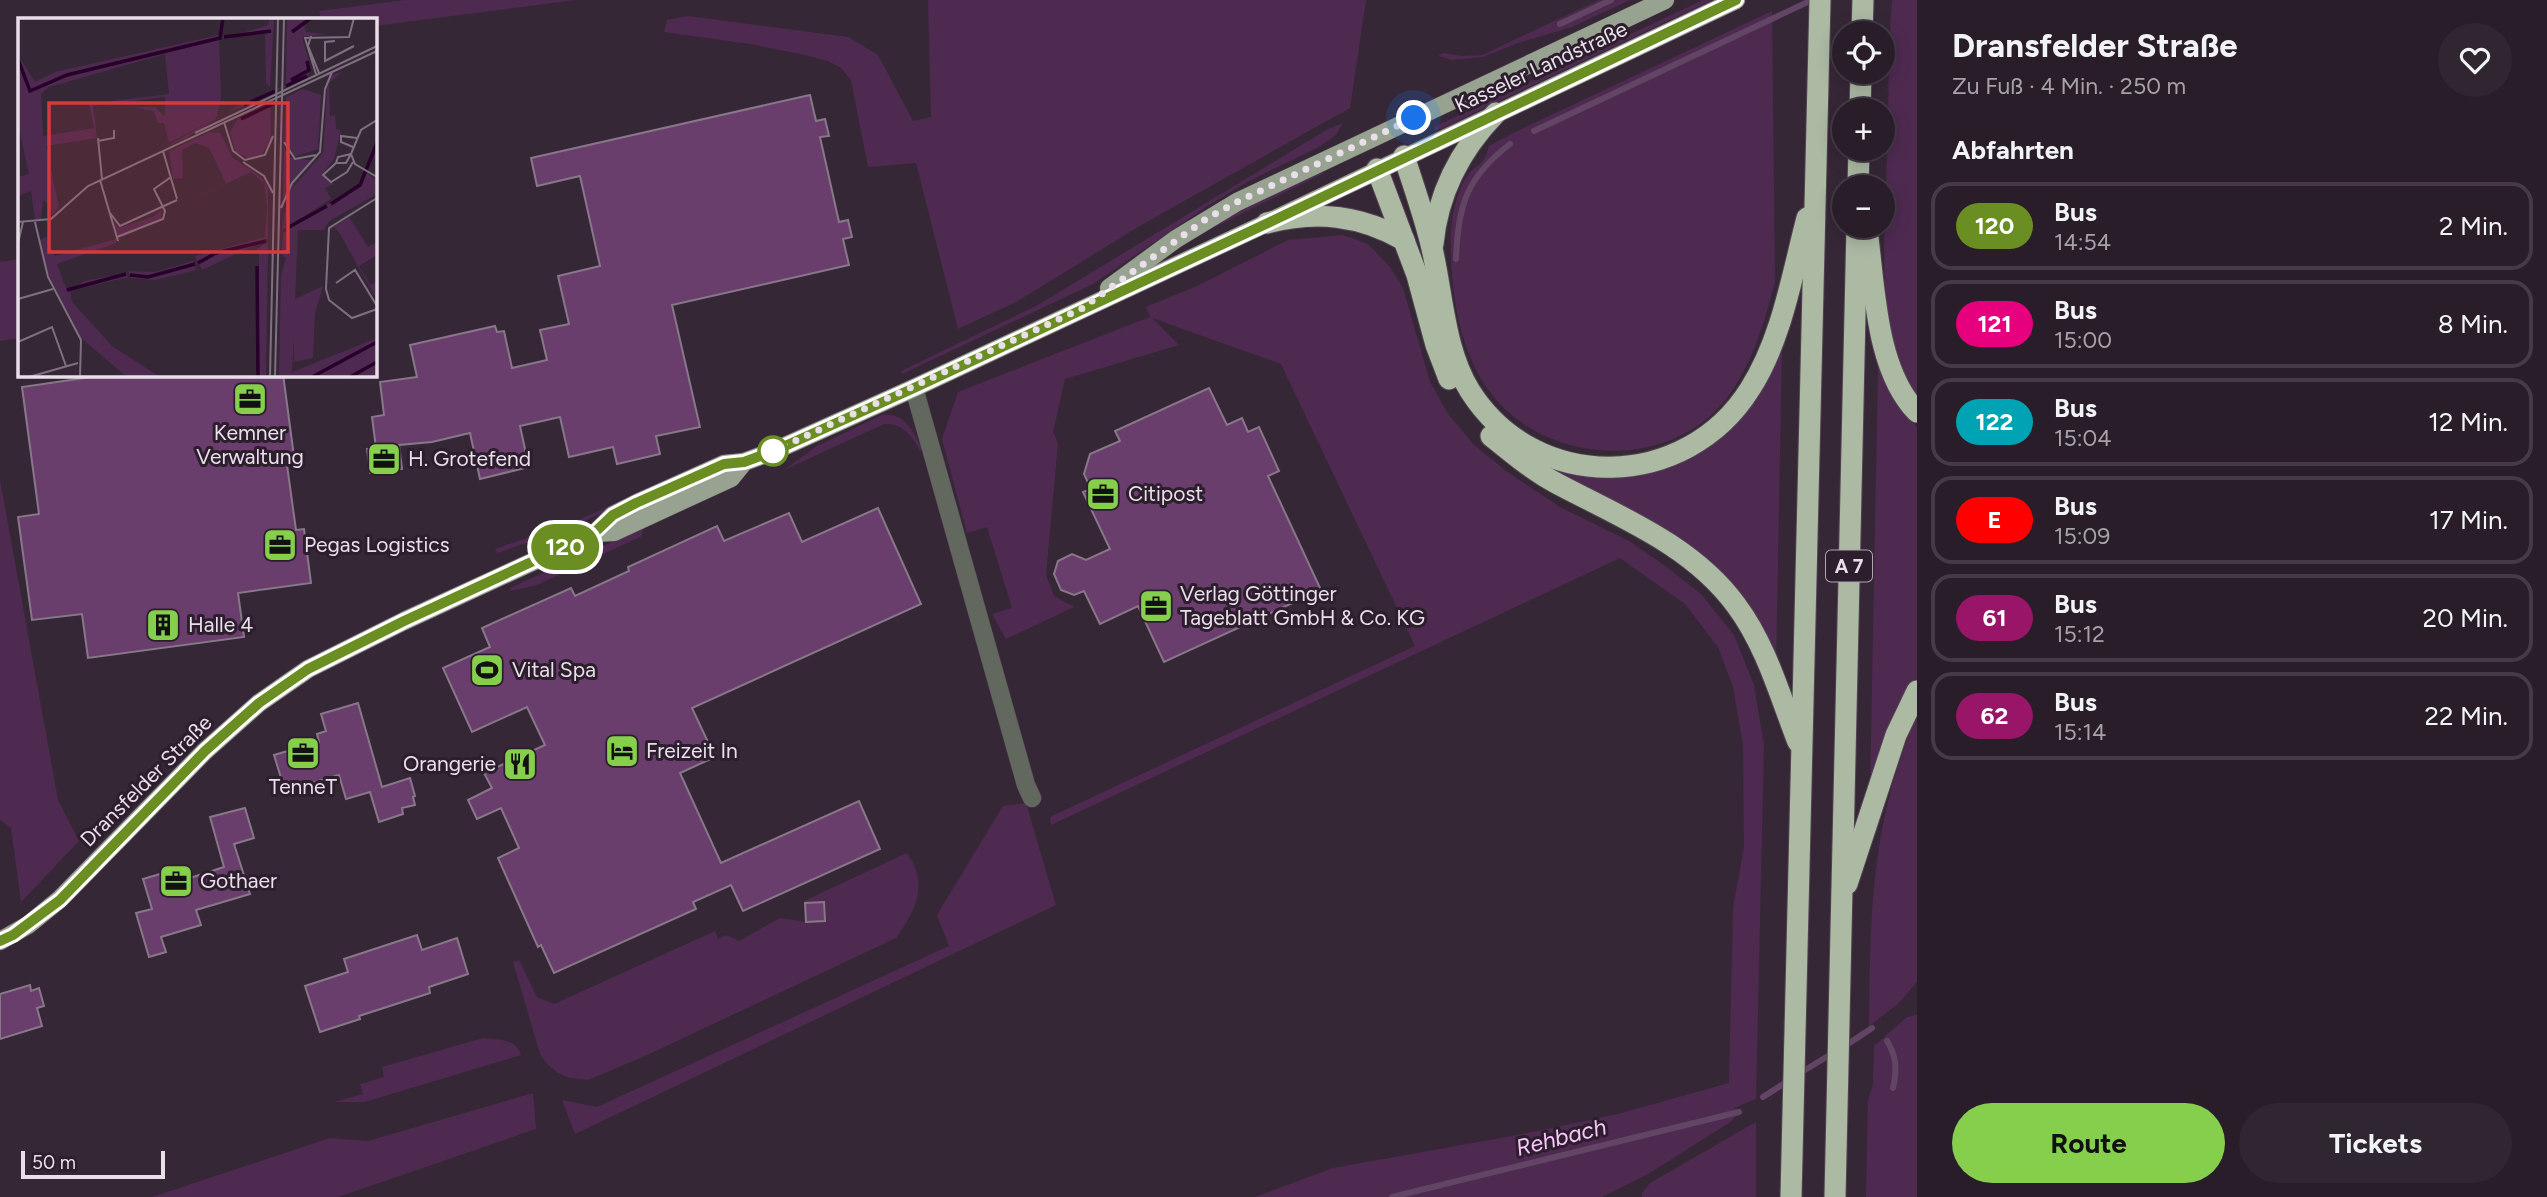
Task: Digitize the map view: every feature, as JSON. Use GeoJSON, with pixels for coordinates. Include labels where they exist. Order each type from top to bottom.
{"type":"FeatureCollection","features":[{"type":"Feature","properties":{"kind":"highway","name":"A 7"},"geometry":{"type":"LineString","coordinates":[[1791,1197],[1820,0]]}},
{"type":"Feature","properties":{"kind":"highway"},"geometry":{"type":"LineString","coordinates":[[1862,21],[1863,0]]}},
{"type":"Feature","properties":{"kind":"highway"},"geometry":{"type":"LineString","coordinates":[[1433,249],[1439,206],[1446,185],[1467,146],[1496,113]]}},
{"type":"Feature","properties":{"kind":"highway"},"geometry":{"type":"LineString","coordinates":[[1404,156],[1433,249],[1457,363],[1471,392],[1484,409],[1516,438],[1554,458],[1592,467],[1635,466],[1656,462],[1694,445],[1727,419],[1752,387],[1764,363],[1783,311],[1816,182]]}},
{"type":"Feature","properties":{"kind":"highway"},"geometry":{"type":"LineString","coordinates":[[1377,169],[1426,303],[1444,368],[1460,399],[1491,436],[1533,469],[1646,529],[1689,558],[1722,588],[1737,606],[1759,646],[1802,754]]}},
{"type":"Feature","properties":{"kind":"highway"},"geometry":{"type":"LineString","coordinates":[[1268,223],[1302,216],[1337,216],[1372,224],[1404,240]]}},
{"type":"Feature","properties":{"kind":"highway","name":"A 7"},"geometry":{"type":"LineString","coordinates":[[1835,1197],[1857,238]]}},
{"type":"Feature","properties":{"kind":"highway"},"geometry":{"type":"LineString","coordinates":[[1868,238],[1877,313],[1887,358],[1897,383],[1917,412]]}},
{"type":"Feature","properties":{"kind":"highway"},"geometry":{"type":"LineString","coordinates":[[1840,905],[1896,736],[1917,691]]}},
{"type":"Feature","properties":{"kind":"main road","name":"Kasseler Landstraße"},"geometry":{"type":"LineString","coordinates":[[1081,309],[1206,219],[1237,202],[1665,0]]}},
{"type":"Feature","properties":{"kind":"main road","name":"Kasseler Landstraße"},"geometry":{"type":"LineString","coordinates":[[1081,309],[1736,0]]}},
{"type":"Feature","properties":{"kind":"main road"},"geometry":{"type":"LineString","coordinates":[[1396,127],[1404,156]]}},
{"type":"Feature","properties":{"kind":"main road"},"geometry":{"type":"LineString","coordinates":[[1367,140],[1377,169]]}},
{"type":"Feature","properties":{"kind":"main road","name":"Dransfelder Straße"},"geometry":{"type":"LineString","coordinates":[[0,941],[13,935],[60,900],[205,751],[259,703],[308,669],[404,621],[594,533],[613,515],[636,503],[724,464],[744,462],[914,388],[1081,309]]}},
{"type":"Feature","properties":{"kind":"street"},"geometry":{"type":"LineString","coordinates":[[914,388],[1026,785],[1032,798]]}},
{"type":"Feature","properties":{"kind":"shaded area"},"geometry":{"type":"Polygon","coordinates":[[[405,0],[575,0],[376,26],[376,18],[321,18],[319,11],[405,0]]]}},
{"type":"Feature","properties":{"kind":"shaded area"},"geometry":{"type":"Polygon","coordinates":[[[928,0],[1366,0],[1350,108],[1143,224],[1016,302],[958,329],[916,163],[868,167],[851,80],[841,68],[828,61],[805,55],[664,32],[667,20],[688,16],[848,37],[878,55],[913,121],[931,117],[928,0]]]}},
{"type":"Feature","properties":{"kind":"shaded area"},"geometry":{"type":"Polygon","coordinates":[[[1599,0],[1630,0],[1572,27],[1483,57],[1452,60],[1438,56],[1443,53],[1482,55],[1599,0]]]}},
{"type":"Feature","properties":{"kind":"shaded area"},"geometry":{"type":"Polygon","coordinates":[[[1703,0],[1712,0],[1436,131],[1434,127],[1703,0]]]}},
{"type":"Feature","properties":{"kind":"shaded area"},"geometry":{"type":"Polygon","coordinates":[[[1892,0],[1917,0],[1917,396],[1903,369],[1893,340],[1887,309],[1884,238],[1895,238],[1895,175],[1886,175],[1886,161],[1895,161],[1895,98],[1888,98],[1889,84],[1895,84],[1895,21],[1891,21],[1892,0]]]}},
{"type":"Feature","properties":{"kind":"shaded area"},"geometry":{"type":"Polygon","coordinates":[[[1772,11],[1775,282],[1762,327],[1743,372],[1726,399],[1702,423],[1673,439],[1641,448],[1607,451],[1574,446],[1542,435],[1514,417],[1490,392],[1470,357],[1463,337],[1454,297],[1451,235],[1455,207],[1465,179],[1484,159],[1489,146],[1772,11]]]}},
{"type":"Feature","properties":{"kind":"shaded area"},"geometry":{"type":"Polygon","coordinates":[[[1343,123],[1336,135],[1319,147],[1249,181],[1206,207],[1093,284],[902,374],[901,371],[1038,305],[1328,129],[1343,123]]]}},
{"type":"Feature","properties":{"kind":"shaded area"},"geometry":{"type":"Polygon","coordinates":[[[1321,168],[1324,173],[1181,244],[1179,241],[1321,168]]]}},
{"type":"Feature","properties":{"kind":"shaded area"},"geometry":{"type":"Polygon","coordinates":[[[1343,235],[1368,244],[1390,267],[1403,288],[1430,382],[1448,414],[1474,445],[1506,471],[1560,507],[1629,541],[1701,594],[1734,635],[1754,685],[1764,745],[1756,1099],[1734,1108],[1739,1112],[1732,1121],[1648,1174],[1602,1197],[1255,1197],[1333,1168],[1618,1114],[1729,1083],[1733,908],[1744,847],[1743,745],[1733,687],[1718,647],[1685,604],[1620,558],[1051,825],[1050,817],[1415,646],[1281,364],[1152,318],[1179,345],[1065,379],[1053,432],[1058,443],[1046,575],[1054,596],[1074,607],[1006,639],[992,614],[1012,608],[987,527],[967,533],[942,439],[958,392],[1150,317],[1146,307],[1199,285],[1288,240],[1343,235]]]}},
{"type":"Feature","properties":{"kind":"shaded area"},"geometry":{"type":"Polygon","coordinates":[[[18,259],[18,338],[0,341],[0,262],[18,259]]]}},
{"type":"Feature","properties":{"kind":"shaded area"},"geometry":{"type":"Polygon","coordinates":[[[1782,345],[1776,667],[1751,612],[1543,468],[1594,476],[1624,477],[1657,471],[1689,458],[1731,428],[1752,398],[1782,345]]]}},
{"type":"Feature","properties":{"kind":"shaded area"},"geometry":{"type":"Polygon","coordinates":[[[1882,365],[1897,399],[1917,428],[1917,678],[1911,687],[1870,792],[1878,368],[1882,365]]]}},
{"type":"Feature","properties":{"kind":"shaded area"},"geometry":{"type":"Polygon","coordinates":[[[882,415],[897,417],[908,424],[922,450],[901,428],[884,424],[784,470],[817,446],[882,415]]]}},
{"type":"Feature","properties":{"kind":"shaded area"},"geometry":{"type":"Polygon","coordinates":[[[0,480],[58,800],[79,841],[21,902],[11,828],[0,820],[0,480]]]}},
{"type":"Feature","properties":{"kind":"shaded area"},"geometry":{"type":"Polygon","coordinates":[[[628,498],[629,500],[567,529],[497,553],[495,549],[574,522],[628,498]]]}},
{"type":"Feature","properties":{"kind":"shaded area"},"geometry":{"type":"Polygon","coordinates":[[[643,528],[642,536],[537,585],[511,591],[510,588],[643,528]]]}},
{"type":"Feature","properties":{"kind":"shaded area"},"geometry":{"type":"Polygon","coordinates":[[[1917,717],[1917,982],[1898,1004],[1869,1026],[1871,928],[1877,863],[1889,799],[1906,741],[1917,717]]]}},
{"type":"Feature","properties":{"kind":"shaded area"},"geometry":{"type":"Polygon","coordinates":[[[1026,803],[1056,905],[575,1134],[562,1100],[597,1107],[949,946],[937,915],[1003,806],[1026,803]]]}},
{"type":"Feature","properties":{"kind":"shaded area"},"geometry":{"type":"Polygon","coordinates":[[[907,853],[917,876],[917,897],[896,938],[588,1080],[570,1078],[558,1073],[540,1054],[513,962],[519,960],[537,997],[554,1004],[715,931],[718,939],[726,935],[739,941],[780,918],[806,922],[824,921],[823,902],[804,901],[907,853]]]}},
{"type":"Feature","properties":{"kind":"shaded area"},"geometry":{"type":"Polygon","coordinates":[[[1917,1015],[1917,1197],[1866,1197],[1868,1099],[1873,1085],[1874,1046],[1907,1017],[1917,1015]]]}},
{"type":"Feature","properties":{"kind":"shaded area"},"geometry":{"type":"Polygon","coordinates":[[[483,1038],[511,1043],[519,1049],[521,1055],[365,1102],[334,1102],[363,1094],[360,1084],[384,1077],[382,1067],[483,1038]]]}},
{"type":"Feature","properties":{"kind":"shaded area"},"geometry":{"type":"Polygon","coordinates":[[[533,1093],[536,1129],[338,1197],[152,1197],[330,1138],[368,1141],[533,1093]]]}},
{"type":"Feature","properties":{"kind":"shaded area"},"geometry":{"type":"Polygon","coordinates":[[[1756,1122],[1756,1197],[1642,1197],[1650,1183],[1756,1122]]]}},
{"type":"Feature","properties":{"kind":"building"},"geometry":{"type":"Polygon","coordinates":[[[810,95],[816,121],[825,119],[829,136],[820,137],[839,222],[848,220],[852,237],[843,239],[849,265],[672,305],[700,427],[656,436],[660,454],[617,464],[613,447],[569,457],[560,417],[520,426],[529,467],[480,479],[470,433],[432,442],[399,445],[402,469],[370,473],[367,449],[376,448],[372,417],[384,415],[380,382],[417,377],[410,345],[495,326],[497,332],[504,331],[512,368],[547,360],[540,330],[569,324],[558,276],[600,266],[580,176],[537,186],[531,158],[810,95]]]}},
{"type":"Feature","properties":{"kind":"building"},"geometry":{"type":"Polygon","coordinates":[[[98,376],[283,376],[295,464],[287,465],[296,530],[304,529],[311,583],[238,593],[244,637],[88,658],[82,614],[32,620],[18,517],[39,514],[22,387],[98,376]]]}},
{"type":"Feature","properties":{"kind":"building"},"geometry":{"type":"Polygon","coordinates":[[[1209,388],[1227,425],[1242,418],[1248,432],[1259,427],[1279,471],[1268,476],[1321,590],[1164,662],[1138,606],[1100,624],[1084,591],[1074,595],[1061,590],[1054,574],[1058,561],[1072,554],[1086,560],[1110,549],[1083,492],[1091,489],[1084,474],[1090,454],[1120,441],[1115,431],[1209,388]]]}},
{"type":"Feature","properties":{"kind":"building","name":"Freizeit In"},"geometry":{"type":"Polygon","coordinates":[[[878,508],[921,604],[692,708],[715,757],[680,773],[721,863],[859,801],[880,849],[743,911],[731,885],[693,902],[696,909],[554,973],[541,945],[538,947],[498,858],[519,848],[501,808],[477,819],[468,800],[492,788],[484,773],[545,745],[527,707],[472,732],[443,668],[490,647],[482,628],[571,588],[575,596],[629,571],[628,567],[717,526],[724,541],[789,513],[802,542],[878,508]]]}},
{"type":"Feature","properties":{"kind":"building"},"geometry":{"type":"Polygon","coordinates":[[[358,703],[382,787],[410,778],[415,796],[415,805],[402,808],[403,814],[379,822],[370,792],[346,799],[339,775],[285,791],[274,755],[319,742],[317,734],[326,731],[321,714],[358,703]]]}},
{"type":"Feature","properties":{"kind":"building"},"geometry":{"type":"Polygon","coordinates":[[[245,808],[254,838],[234,844],[250,894],[196,910],[201,925],[161,937],[166,952],[149,957],[136,913],[152,909],[143,879],[184,867],[187,879],[224,867],[210,817],[245,808]]]}},
{"type":"Feature","properties":{"kind":"building"},"geometry":{"type":"Polygon","coordinates":[[[824,902],[825,921],[806,922],[805,903],[824,902]]]}},
{"type":"Feature","properties":{"kind":"building"},"geometry":{"type":"Polygon","coordinates":[[[417,935],[422,950],[457,938],[468,974],[429,987],[430,993],[320,1032],[305,986],[348,972],[344,959],[417,935]]]}},
{"type":"Feature","properties":{"kind":"building"},"geometry":{"type":"Polygon","coordinates":[[[30,985],[31,991],[39,988],[44,1006],[37,1008],[42,1026],[0,1039],[0,994],[30,985]]]}},
{"type":"Feature","properties":{"kind":"waterway"},"geometry":{"type":"LineString","coordinates":[[1560,24],[1611,0]]}},
{"type":"Feature","properties":{"kind":"waterway"},"geometry":{"type":"LineString","coordinates":[[1534,131],[1812,0]]}},
{"type":"Feature","properties":{"kind":"waterway"},"geometry":{"type":"LineString","coordinates":[[1456,259],[1459,223],[1467,194],[1483,169],[1510,144]]}},
{"type":"Feature","properties":{"kind":"waterway","name":"Rehbach"},"geometry":{"type":"LineString","coordinates":[[1845,1046],[1872,1028]]}},
{"type":"Feature","properties":{"kind":"waterway"},"geometry":{"type":"LineString","coordinates":[[1887,1041],[1895,1064],[1893,1088]]}},
{"type":"Feature","properties":{"kind":"waterway","name":"Rehbach"},"geometry":{"type":"LineString","coordinates":[[1800,1073],[1833,1053]]}},
{"type":"Feature","properties":{"kind":"waterway","name":"Rehbach"},"geometry":{"type":"LineString","coordinates":[[1763,1097],[1788,1081]]}},
{"type":"Feature","properties":{"kind":"waterway","name":"Rehbach"},"geometry":{"type":"LineString","coordinates":[[1392,1197],[1739,1112]]}},
{"type":"Feature","properties":{"kind":"bus line","name":"120"},"geometry":{"type":"LineString","coordinates":[[0,941],[28,925],[60,900],[205,751],[259,703],[308,669],[404,621],[594,533],[613,515],[636,503],[724,464],[744,462],[774,451],[914,388],[1736,0]]}},
{"type":"Feature","properties":{"kind":"place","name":"Kemner Verwaltung"},"geometry":{"type":"Point","coordinates":[250,399]}},
{"type":"Feature","properties":{"kind":"place","name":"H. Grotefend"},"geometry":{"type":"Point","coordinates":[384,459]}},
{"type":"Feature","properties":{"kind":"place","name":"Citipost"},"geometry":{"type":"Point","coordinates":[1103,494]}},
{"type":"Feature","properties":{"kind":"place","name":"Pegas Logistics"},"geometry":{"type":"Point","coordinates":[280,545]}},
{"type":"Feature","properties":{"kind":"place","name":"Verlag Göttinger Tageblatt GmbH & Co. KG"},"geometry":{"type":"Point","coordinates":[1156,606]}},
{"type":"Feature","properties":{"kind":"place","name":"Halle 4"},"geometry":{"type":"Point","coordinates":[163,625]}},
{"type":"Feature","properties":{"kind":"place","name":"Vital Spa"},"geometry":{"type":"Point","coordinates":[487,670]}},
{"type":"Feature","properties":{"kind":"place","name":"Freizeit In"},"geometry":{"type":"Point","coordinates":[622,751]}},
{"type":"Feature","properties":{"kind":"place","name":"TenneT"},"geometry":{"type":"Point","coordinates":[303,753]}},
{"type":"Feature","properties":{"kind":"place","name":"Orangerie"},"geometry":{"type":"Point","coordinates":[520,764]}},
{"type":"Feature","properties":{"kind":"place","name":"Gothaer"},"geometry":{"type":"Point","coordinates":[176,881]}},
{"type":"Feature","properties":{"kind":"route"},"geometry":{"type":"LineString","coordinates":[[773,451],[1081,309],[1206,219],[1414,118]]}}]}
